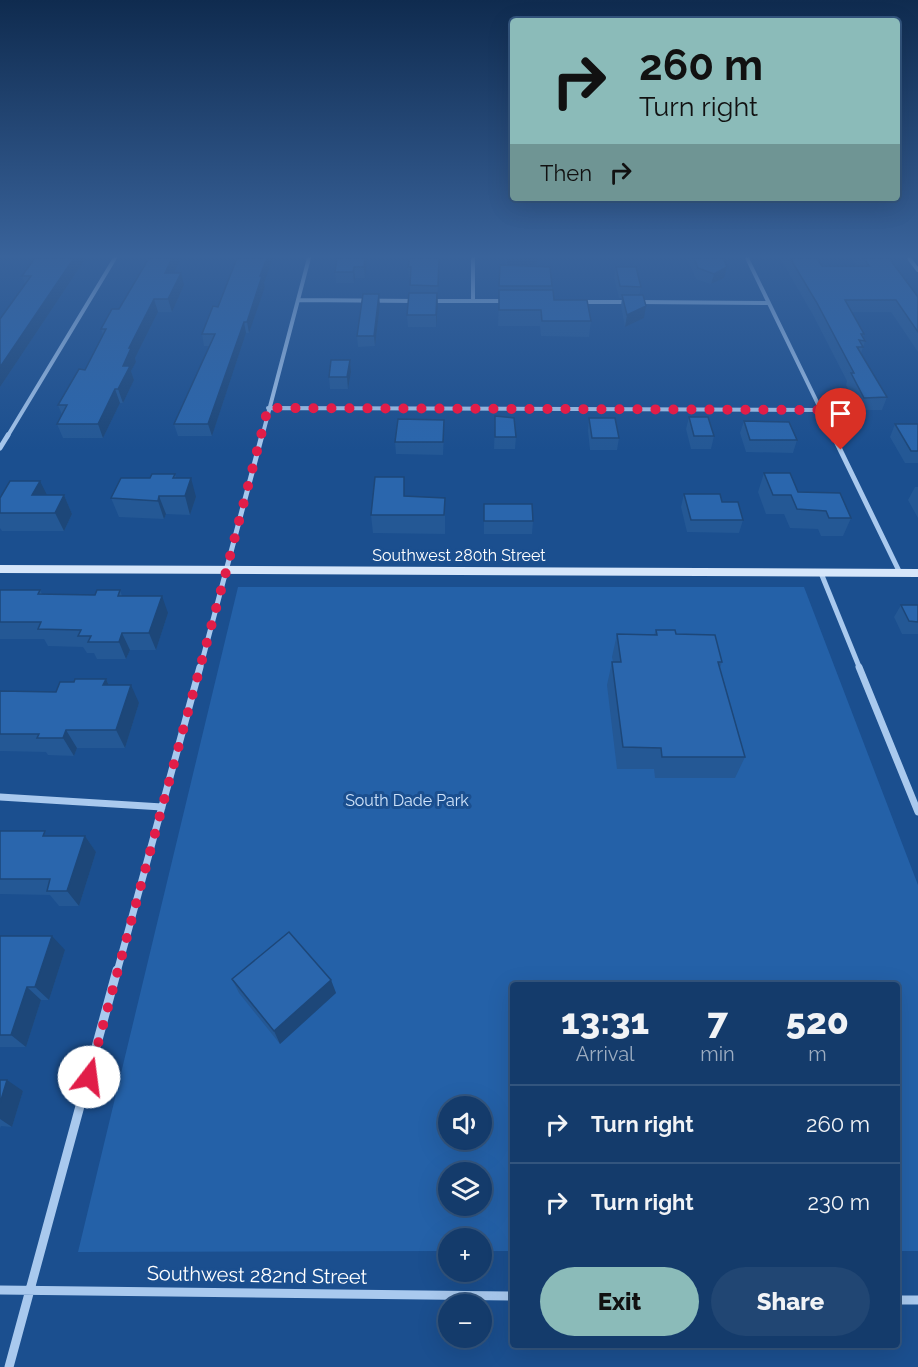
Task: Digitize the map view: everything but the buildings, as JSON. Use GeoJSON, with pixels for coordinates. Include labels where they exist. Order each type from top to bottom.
{"type":"FeatureCollection","features":[{"type":"Feature","properties":{"kind":"street"},"geometry":{"type":"LineString","coordinates":[[0,448],[76,322]]}},
{"type":"Feature","properties":{"kind":"street"},"geometry":{"type":"LineString","coordinates":[[9,1367],[292,322]]}},
{"type":"Feature","properties":{"kind":"street"},"geometry":{"type":"LineString","coordinates":[[778,322],[900,573]]}},
{"type":"Feature","properties":{"kind":"street"},"geometry":{"type":"LineString","coordinates":[[268,408],[822,410]]}},
{"type":"Feature","properties":{"kind":"street","name":"Southwest 280th Street"},"geometry":{"type":"LineString","coordinates":[[0,569],[227,568],[918,573]]}},
{"type":"Feature","properties":{"kind":"street"},"geometry":{"type":"LineString","coordinates":[[821,573],[918,812]]}},
{"type":"Feature","properties":{"kind":"street"},"geometry":{"type":"LineString","coordinates":[[0,797],[162,807]]}},
{"type":"Feature","properties":{"kind":"street","name":"Southwest 282nd Street"},"geometry":{"type":"LineString","coordinates":[[0,1290],[510,1296]]}},
{"type":"Feature","properties":{"kind":"street"},"geometry":{"type":"LineString","coordinates":[[900,1300],[918,1300]]}},
{"type":"Feature","properties":{"kind":"green space","name":"South Dade Park"},"geometry":{"type":"Polygon","coordinates":[[[238,587],[804,587],[918,885],[918,1251],[900,1251],[900,982],[510,982],[510,1251],[492,1251],[492,1228],[438,1228],[438,1251],[78,1252],[238,587]]]}},
{"type":"Feature","properties":{"kind":"route"},"geometry":{"type":"LineString","coordinates":[[89,1077],[268,408],[822,410],[841,450]]}}]}
